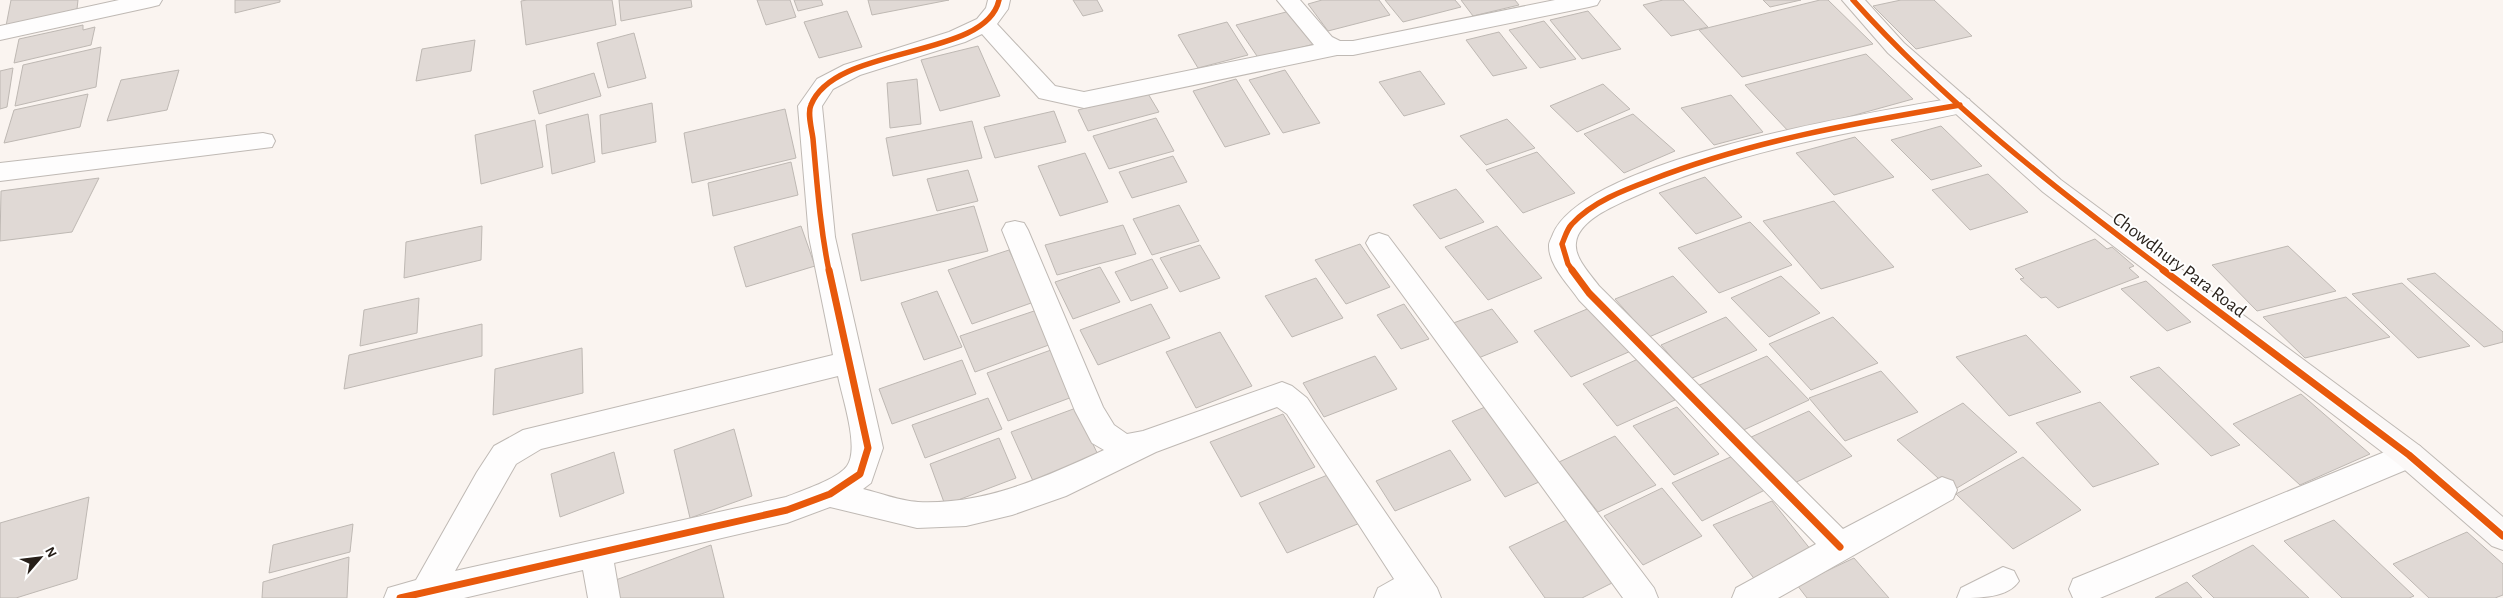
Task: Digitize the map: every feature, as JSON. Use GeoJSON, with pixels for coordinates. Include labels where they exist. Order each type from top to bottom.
{"type":"FeatureCollection","features":[{"type":"Feature","properties":{"kind":"street"},"geometry":{"type":"LineString","coordinates":[[0,33],[151,0]]}},
{"type":"Feature","properties":{"kind":"street"},"geometry":{"type":"LineString","coordinates":[[414,595],[787,510],[830,494],[860,474],[868,448],[822,237],[810,106],[824,84],[852,70],[957,37],[985,24],[997,9],[999,0]]}},
{"type":"Feature","properties":{"kind":"street"},"geometry":{"type":"LineString","coordinates":[[1288,0],[1324,42],[1337,48]]}},
{"type":"Feature","properties":{"kind":"street"},"geometry":{"type":"LineString","coordinates":[[985,24],[1047,92],[1084,100],[1337,48],[1372,44],[1588,0]]}},
{"type":"Feature","properties":{"kind":"street","name":"Chowdhury Para Road"},"geometry":{"type":"LineString","coordinates":[[1853,0],[1896,48],[2052,186],[2409,455],[2503,536]]}},
{"type":"Feature","properties":{"kind":"street"},"geometry":{"type":"LineString","coordinates":[[1840,547],[1589,293],[1568,264],[1562,244],[1570,225],[1588,210],[1673,170],[1713,157],[1830,128],[1960,105]]}},
{"type":"Feature","properties":{"kind":"street"},"geometry":{"type":"LineString","coordinates":[[0,172],[264,141]]}},
{"type":"Feature","properties":{"kind":"street"},"geometry":{"type":"LineString","coordinates":[[1015,230],[1090,411],[1103,434],[1122,447],[1148,444]]}},
{"type":"Feature","properties":{"kind":"street"},"geometry":{"type":"LineString","coordinates":[[1379,243],[1642,598]]}},
{"type":"Feature","properties":{"kind":"street"},"geometry":{"type":"LineString","coordinates":[[414,595],[505,455],[534,439],[849,362]]}},
{"type":"Feature","properties":{"kind":"street"},"geometry":{"type":"LineString","coordinates":[[830,494],[917,515],[966,513],[1012,502],[1055,486],[1148,444],[1256,400],[1282,394],[1297,406],[1410,593]]}},
{"type":"Feature","properties":{"kind":"street"},"geometry":{"type":"LineString","coordinates":[[2085,589],[2409,455]]}},
{"type":"Feature","properties":{"kind":"street"},"geometry":{"type":"LineString","coordinates":[[1748,598],[1942,490]]}},
{"type":"Feature","properties":{"kind":"street"},"geometry":{"type":"LineString","coordinates":[[596,554],[604,598]]}},
{"type":"Feature","properties":{"kind":"street"},"geometry":{"type":"LineString","coordinates":[[1973,598],[2003,581]]}},
{"type":"Feature","properties":{"kind":"building"},"geometry":{"type":"Polygon","coordinates":[[[11,0],[78,0],[77,9],[6,26],[11,0]]]}},
{"type":"Feature","properties":{"kind":"building"},"geometry":{"type":"Polygon","coordinates":[[[235,0],[280,0],[280,2],[235,13],[235,0]]]}},
{"type":"Feature","properties":{"kind":"building"},"geometry":{"type":"Polygon","coordinates":[[[612,0],[616,25],[526,45],[521,1],[612,0]]]}},
{"type":"Feature","properties":{"kind":"building"},"geometry":{"type":"Polygon","coordinates":[[[619,0],[691,0],[692,7],[621,21],[619,0]]]}},
{"type":"Feature","properties":{"kind":"building"},"geometry":{"type":"Polygon","coordinates":[[[757,0],[790,0],[796,17],[766,25],[757,0]]]}},
{"type":"Feature","properties":{"kind":"building"},"geometry":{"type":"Polygon","coordinates":[[[794,0],[821,0],[823,5],[798,11],[794,0]]]}},
{"type":"Feature","properties":{"kind":"building"},"geometry":{"type":"Polygon","coordinates":[[[868,0],[949,0],[872,15],[868,0]]]}},
{"type":"Feature","properties":{"kind":"building"},"geometry":{"type":"Polygon","coordinates":[[[1073,0],[1097,0],[1103,11],[1083,16],[1073,0]]]}},
{"type":"Feature","properties":{"kind":"building"},"geometry":{"type":"Polygon","coordinates":[[[1322,0],[1379,0],[1390,15],[1328,31],[1308,4],[1322,0]]]}},
{"type":"Feature","properties":{"kind":"building"},"geometry":{"type":"Polygon","coordinates":[[[1385,0],[1455,0],[1461,7],[1403,22],[1385,0]]]}},
{"type":"Feature","properties":{"kind":"building"},"geometry":{"type":"Polygon","coordinates":[[[1461,0],[1515,0],[1519,5],[1473,16],[1461,0]]]}},
{"type":"Feature","properties":{"kind":"building"},"geometry":{"type":"Polygon","coordinates":[[[1663,0],[1683,0],[1708,27],[1671,36],[1643,5],[1663,0]]]}},
{"type":"Feature","properties":{"kind":"building"},"geometry":{"type":"Polygon","coordinates":[[[1763,0],[1801,0],[1770,7],[1763,0]]]}},
{"type":"Feature","properties":{"kind":"building"},"geometry":{"type":"Polygon","coordinates":[[[1820,0],[1828,0],[1873,44],[1742,77],[1699,30],[1820,0]]]}},
{"type":"Feature","properties":{"kind":"building"},"geometry":{"type":"Polygon","coordinates":[[[1901,0],[1934,0],[1972,36],[1916,49],[1873,6],[1901,0]]]}},
{"type":"Feature","properties":{"kind":"building"},"geometry":{"type":"Polygon","coordinates":[[[847,11],[862,47],[819,58],[804,22],[847,11]]]}},
{"type":"Feature","properties":{"kind":"building"},"geometry":{"type":"Polygon","coordinates":[[[1290,11],[1314,44],[1259,59],[1236,25],[1290,11]]]}},
{"type":"Feature","properties":{"kind":"building"},"geometry":{"type":"Polygon","coordinates":[[[1588,11],[1621,49],[1582,59],[1550,20],[1588,11]]]}},
{"type":"Feature","properties":{"kind":"building"},"geometry":{"type":"Polygon","coordinates":[[[1544,21],[1576,59],[1540,68],[1509,30],[1544,21]]]}},
{"type":"Feature","properties":{"kind":"building"},"geometry":{"type":"Polygon","coordinates":[[[1227,22],[1248,55],[1198,68],[1178,35],[1227,22]]]}},
{"type":"Feature","properties":{"kind":"building"},"geometry":{"type":"Polygon","coordinates":[[[83,25],[83,30],[95,27],[91,45],[14,63],[19,39],[83,25]]]}},
{"type":"Feature","properties":{"kind":"building"},"geometry":{"type":"Polygon","coordinates":[[[1499,32],[1527,68],[1493,76],[1466,40],[1499,32]]]}},
{"type":"Feature","properties":{"kind":"building"},"geometry":{"type":"Polygon","coordinates":[[[634,33],[646,78],[608,88],[597,43],[634,33]]]}},
{"type":"Feature","properties":{"kind":"building"},"geometry":{"type":"Polygon","coordinates":[[[475,40],[471,71],[416,81],[422,49],[475,40]]]}},
{"type":"Feature","properties":{"kind":"building"},"geometry":{"type":"Polygon","coordinates":[[[978,46],[1000,96],[940,111],[921,60],[978,46]]]}},
{"type":"Feature","properties":{"kind":"building"},"geometry":{"type":"Polygon","coordinates":[[[101,47],[96,87],[15,106],[23,65],[101,47]]]}},
{"type":"Feature","properties":{"kind":"building"},"geometry":{"type":"Polygon","coordinates":[[[1866,54],[1913,99],[1790,133],[1745,85],[1866,54]]]}},
{"type":"Feature","properties":{"kind":"building"},"geometry":{"type":"Polygon","coordinates":[[[13,68],[7,107],[0,109],[0,71],[13,68]]]}},
{"type":"Feature","properties":{"kind":"building"},"geometry":{"type":"Polygon","coordinates":[[[179,70],[167,110],[107,121],[121,80],[179,70]]]}},
{"type":"Feature","properties":{"kind":"building"},"geometry":{"type":"Polygon","coordinates":[[[1285,70],[1320,123],[1283,133],[1249,80],[1285,70]]]}},
{"type":"Feature","properties":{"kind":"building"},"geometry":{"type":"Polygon","coordinates":[[[1420,71],[1445,104],[1404,116],[1379,82],[1420,71]]]}},
{"type":"Feature","properties":{"kind":"building"},"geometry":{"type":"Polygon","coordinates":[[[594,73],[601,96],[539,114],[533,91],[594,73]]]}},
{"type":"Feature","properties":{"kind":"building"},"geometry":{"type":"Polygon","coordinates":[[[917,79],[921,124],[890,128],[887,83],[917,79]]]}},
{"type":"Feature","properties":{"kind":"building"},"geometry":{"type":"Polygon","coordinates":[[[1236,79],[1270,134],[1225,147],[1193,91],[1236,79]]]}},
{"type":"Feature","properties":{"kind":"building"},"geometry":{"type":"Polygon","coordinates":[[[1603,84],[1630,109],[1577,132],[1550,106],[1603,84]]]}},
{"type":"Feature","properties":{"kind":"building"},"geometry":{"type":"Polygon","coordinates":[[[1147,92],[1159,112],[1088,131],[1078,110],[1147,92]]]}},
{"type":"Feature","properties":{"kind":"building"},"geometry":{"type":"Polygon","coordinates":[[[88,94],[80,127],[4,143],[14,110],[88,94]]]}},
{"type":"Feature","properties":{"kind":"building"},"geometry":{"type":"Polygon","coordinates":[[[1731,95],[1763,132],[1714,145],[1681,108],[1731,95]]]}},
{"type":"Feature","properties":{"kind":"building"},"geometry":{"type":"Polygon","coordinates":[[[652,103],[656,142],[602,154],[600,115],[652,103]]]}},
{"type":"Feature","properties":{"kind":"building"},"geometry":{"type":"Polygon","coordinates":[[[785,109],[796,158],[692,183],[684,133],[785,109]]]}},
{"type":"Feature","properties":{"kind":"building"},"geometry":{"type":"Polygon","coordinates":[[[1054,111],[1066,142],[995,158],[984,127],[1054,111]]]}},
{"type":"Feature","properties":{"kind":"building"},"geometry":{"type":"Polygon","coordinates":[[[588,114],[595,162],[552,174],[546,125],[588,114]]]}},
{"type":"Feature","properties":{"kind":"building"},"geometry":{"type":"Polygon","coordinates":[[[1633,114],[1675,151],[1624,173],[1584,134],[1633,114]]]}},
{"type":"Feature","properties":{"kind":"building"},"geometry":{"type":"Polygon","coordinates":[[[1156,118],[1174,151],[1109,169],[1093,136],[1156,118]]]}},
{"type":"Feature","properties":{"kind":"building"},"geometry":{"type":"Polygon","coordinates":[[[1507,119],[1535,148],[1486,165],[1460,136],[1507,119]]]}},
{"type":"Feature","properties":{"kind":"building"},"geometry":{"type":"Polygon","coordinates":[[[535,120],[543,167],[481,184],[475,135],[535,120]]]}},
{"type":"Feature","properties":{"kind":"building"},"geometry":{"type":"Polygon","coordinates":[[[972,121],[982,158],[893,176],[886,138],[972,121]]]}},
{"type":"Feature","properties":{"kind":"building"},"geometry":{"type":"Polygon","coordinates":[[[1941,126],[1982,166],[1931,180],[1891,140],[1941,126]]]}},
{"type":"Feature","properties":{"kind":"building"},"geometry":{"type":"Polygon","coordinates":[[[1855,137],[1894,177],[1834,195],[1796,153],[1855,137]]]}},
{"type":"Feature","properties":{"kind":"building"},"geometry":{"type":"Polygon","coordinates":[[[1537,152],[1575,193],[1523,213],[1486,170],[1537,152]]]}},
{"type":"Feature","properties":{"kind":"building"},"geometry":{"type":"Polygon","coordinates":[[[1085,153],[1108,202],[1060,216],[1038,166],[1085,153]]]}},
{"type":"Feature","properties":{"kind":"building"},"geometry":{"type":"Polygon","coordinates":[[[1173,156],[1187,182],[1132,198],[1119,172],[1173,156]]]}},
{"type":"Feature","properties":{"kind":"building"},"geometry":{"type":"Polygon","coordinates":[[[791,162],[798,195],[713,216],[708,183],[791,162]]]}},
{"type":"Feature","properties":{"kind":"building"},"geometry":{"type":"Polygon","coordinates":[[[968,170],[978,201],[937,211],[927,179],[968,170]]]}},
{"type":"Feature","properties":{"kind":"building"},"geometry":{"type":"Polygon","coordinates":[[[1988,174],[2028,212],[1970,230],[1932,190],[1988,174]]]}},
{"type":"Feature","properties":{"kind":"building"},"geometry":{"type":"Polygon","coordinates":[[[1705,177],[1742,217],[1696,234],[1659,193],[1705,177]]]}},
{"type":"Feature","properties":{"kind":"building"},"geometry":{"type":"Polygon","coordinates":[[[99,178],[72,232],[0,241],[1,191],[99,178]]]}},
{"type":"Feature","properties":{"kind":"building"},"geometry":{"type":"Polygon","coordinates":[[[1456,189],[1484,222],[1440,239],[1413,205],[1456,189]]]}},
{"type":"Feature","properties":{"kind":"building"},"geometry":{"type":"Polygon","coordinates":[[[1834,201],[1894,267],[1821,289],[1763,221],[1834,201]]]}},
{"type":"Feature","properties":{"kind":"building"},"geometry":{"type":"Polygon","coordinates":[[[1179,205],[1199,241],[1152,255],[1133,219],[1179,205]]]}},
{"type":"Feature","properties":{"kind":"building"},"geometry":{"type":"Polygon","coordinates":[[[974,206],[988,251],[861,281],[852,234],[974,206]]]}},
{"type":"Feature","properties":{"kind":"building"},"geometry":{"type":"Polygon","coordinates":[[[1750,222],[1792,265],[1719,293],[1678,248],[1750,222]]]}},
{"type":"Feature","properties":{"kind":"building"},"geometry":{"type":"Polygon","coordinates":[[[1123,225],[1136,254],[1057,275],[1045,245],[1123,225]]]}},
{"type":"Feature","properties":{"kind":"building"},"geometry":{"type":"Polygon","coordinates":[[[482,226],[481,260],[404,278],[406,242],[482,226]]]}},
{"type":"Feature","properties":{"kind":"building"},"geometry":{"type":"Polygon","coordinates":[[[801,226],[815,266],[746,287],[734,247],[801,226]]]}},
{"type":"Feature","properties":{"kind":"building"},"geometry":{"type":"Polygon","coordinates":[[[1497,226],[1542,278],[1488,300],[1445,247],[1497,226]]]}},
{"type":"Feature","properties":{"kind":"building"},"geometry":{"type":"Polygon","coordinates":[[[2095,239],[2107,249],[2112,247],[2134,266],[2129,268],[2139,277],[2058,308],[2046,297],[2041,298],[2020,279],[2024,278],[2015,269],[2095,239]]]}},
{"type":"Feature","properties":{"kind":"building"},"geometry":{"type":"Polygon","coordinates":[[[1360,244],[1390,287],[1346,304],[1315,260],[1360,244]]]}},
{"type":"Feature","properties":{"kind":"building"},"geometry":{"type":"Polygon","coordinates":[[[1200,245],[1220,278],[1180,292],[1160,258],[1200,245]]]}},
{"type":"Feature","properties":{"kind":"building"},"geometry":{"type":"Polygon","coordinates":[[[2288,246],[2336,291],[2257,311],[2212,265],[2288,246]]]}},
{"type":"Feature","properties":{"kind":"building"},"geometry":{"type":"Polygon","coordinates":[[[1009,250],[1034,302],[972,324],[948,270],[1009,250]]]}},
{"type":"Feature","properties":{"kind":"building"},"geometry":{"type":"Polygon","coordinates":[[[1152,259],[1168,288],[1131,301],[1115,272],[1152,259]]]}},
{"type":"Feature","properties":{"kind":"building"},"geometry":{"type":"Polygon","coordinates":[[[1100,267],[1120,302],[1073,319],[1055,282],[1100,267]]]}},
{"type":"Feature","properties":{"kind":"building"},"geometry":{"type":"Polygon","coordinates":[[[2435,273],[2503,332],[2503,342],[2484,347],[2407,279],[2435,273]]]}},
{"type":"Feature","properties":{"kind":"building"},"geometry":{"type":"Polygon","coordinates":[[[1673,276],[1707,312],[1649,337],[1615,299],[1673,276]]]}},
{"type":"Feature","properties":{"kind":"building"},"geometry":{"type":"Polygon","coordinates":[[[1781,276],[1820,313],[1769,337],[1731,298],[1781,276]]]}},
{"type":"Feature","properties":{"kind":"building"},"geometry":{"type":"Polygon","coordinates":[[[1316,278],[1343,318],[1292,337],[1265,296],[1316,278]]]}},
{"type":"Feature","properties":{"kind":"building"},"geometry":{"type":"Polygon","coordinates":[[[2146,281],[2191,322],[2167,331],[2121,289],[2146,281]]]}},
{"type":"Feature","properties":{"kind":"building"},"geometry":{"type":"Polygon","coordinates":[[[2402,283],[2470,346],[2418,358],[2352,294],[2402,283]]]}},
{"type":"Feature","properties":{"kind":"building"},"geometry":{"type":"Polygon","coordinates":[[[937,291],[962,347],[924,360],[901,303],[937,291]]]}},
{"type":"Feature","properties":{"kind":"building"},"geometry":{"type":"Polygon","coordinates":[[[2346,297],[2390,337],[2305,358],[2263,317],[2346,297]]]}},
{"type":"Feature","properties":{"kind":"building"},"geometry":{"type":"Polygon","coordinates":[[[419,298],[417,333],[360,346],[364,310],[419,298]]]}},
{"type":"Feature","properties":{"kind":"building"},"geometry":{"type":"Polygon","coordinates":[[[1151,304],[1170,338],[1098,365],[1080,330],[1151,304]]]}},
{"type":"Feature","properties":{"kind":"building"},"geometry":{"type":"Polygon","coordinates":[[[1404,304],[1429,339],[1401,349],[1377,315],[1404,304]]]}},
{"type":"Feature","properties":{"kind":"building"},"geometry":{"type":"Polygon","coordinates":[[[1592,307],[1631,351],[1571,377],[1534,331],[1592,307]]]}},
{"type":"Feature","properties":{"kind":"building"},"geometry":{"type":"Polygon","coordinates":[[[1040,309],[1057,342],[975,372],[960,336],[1040,309]]]}},
{"type":"Feature","properties":{"kind":"building"},"geometry":{"type":"Polygon","coordinates":[[[1492,309],[1518,342],[1471,361],[1445,326],[1492,309]]]}},
{"type":"Feature","properties":{"kind":"building"},"geometry":{"type":"Polygon","coordinates":[[[1726,317],[1757,350],[1690,379],[1661,345],[1726,317]]]}},
{"type":"Feature","properties":{"kind":"building"},"geometry":{"type":"Polygon","coordinates":[[[1833,317],[1878,363],[1811,390],[1769,344],[1833,317]]]}},
{"type":"Feature","properties":{"kind":"building"},"geometry":{"type":"Polygon","coordinates":[[[482,324],[482,356],[344,389],[349,355],[482,324]]]}},
{"type":"Feature","properties":{"kind":"building"},"geometry":{"type":"Polygon","coordinates":[[[1220,332],[1252,386],[1196,408],[1166,352],[1220,332]]]}},
{"type":"Feature","properties":{"kind":"building"},"geometry":{"type":"Polygon","coordinates":[[[2026,335],[2081,392],[2009,416],[1956,357],[2026,335]]]}},
{"type":"Feature","properties":{"kind":"building"},"geometry":{"type":"Polygon","coordinates":[[[582,348],[583,393],[493,415],[495,369],[582,348]]]}},
{"type":"Feature","properties":{"kind":"building"},"geometry":{"type":"Polygon","coordinates":[[[1051,350],[1075,396],[1008,421],[987,373],[1051,350]]]}},
{"type":"Feature","properties":{"kind":"building"},"geometry":{"type":"Polygon","coordinates":[[[1375,356],[1397,389],[1324,417],[1303,383],[1375,356]]]}},
{"type":"Feature","properties":{"kind":"building"},"geometry":{"type":"Polygon","coordinates":[[[1767,356],[1809,400],[1737,433],[1695,387],[1767,356]]]}},
{"type":"Feature","properties":{"kind":"building"},"geometry":{"type":"Polygon","coordinates":[[[1638,359],[1675,400],[1617,426],[1583,384],[1638,359]]]}},
{"type":"Feature","properties":{"kind":"building"},"geometry":{"type":"Polygon","coordinates":[[[962,360],[976,394],[892,424],[879,389],[962,360]]]}},
{"type":"Feature","properties":{"kind":"building"},"geometry":{"type":"Polygon","coordinates":[[[2159,367],[2240,445],[2211,456],[2130,377],[2159,367]]]}},
{"type":"Feature","properties":{"kind":"building"},"geometry":{"type":"Polygon","coordinates":[[[1881,371],[1918,412],[1845,441],[1809,398],[1881,371]]]}},
{"type":"Feature","properties":{"kind":"building"},"geometry":{"type":"Polygon","coordinates":[[[2301,394],[2370,454],[2300,485],[2233,424],[2301,394]]]}},
{"type":"Feature","properties":{"kind":"building"},"geometry":{"type":"Polygon","coordinates":[[[988,398],[1002,429],[925,458],[912,425],[988,398]]]}},
{"type":"Feature","properties":{"kind":"building"},"geometry":{"type":"Polygon","coordinates":[[[2100,402],[2159,464],[2093,487],[2036,423],[2100,402]]]}},
{"type":"Feature","properties":{"kind":"building"},"geometry":{"type":"Polygon","coordinates":[[[1963,403],[2017,452],[1952,491],[1897,440],[1963,403]]]}},
{"type":"Feature","properties":{"kind":"building"},"geometry":{"type":"Polygon","coordinates":[[[1485,407],[1539,482],[1505,497],[1452,421],[1485,407]]]}},
{"type":"Feature","properties":{"kind":"building"},"geometry":{"type":"Polygon","coordinates":[[[1677,407],[1719,454],[1674,475],[1633,426],[1677,407]]]}},
{"type":"Feature","properties":{"kind":"building"},"geometry":{"type":"Polygon","coordinates":[[[1076,408],[1099,457],[1033,481],[1011,432],[1076,408]]]}},
{"type":"Feature","properties":{"kind":"building"},"geometry":{"type":"Polygon","coordinates":[[[1809,411],[1852,456],[1790,485],[1749,438],[1809,411]]]}},
{"type":"Feature","properties":{"kind":"building"},"geometry":{"type":"Polygon","coordinates":[[[1283,414],[1315,467],[1241,497],[1210,442],[1283,414]]]}},
{"type":"Feature","properties":{"kind":"building"},"geometry":{"type":"Polygon","coordinates":[[[734,429],[752,496],[690,518],[674,450],[734,429]]]}},
{"type":"Feature","properties":{"kind":"building"},"geometry":{"type":"Polygon","coordinates":[[[1615,436],[1656,485],[1598,512],[1559,462],[1615,436]]]}},
{"type":"Feature","properties":{"kind":"building"},"geometry":{"type":"Polygon","coordinates":[[[999,438],[1016,478],[945,505],[930,464],[999,438]]]}},
{"type":"Feature","properties":{"kind":"building"},"geometry":{"type":"Polygon","coordinates":[[[1450,450],[1471,480],[1395,511],[1376,481],[1450,450]]]}},
{"type":"Feature","properties":{"kind":"building"},"geometry":{"type":"Polygon","coordinates":[[[614,452],[624,493],[560,517],[551,474],[614,452]]]}},
{"type":"Feature","properties":{"kind":"building"},"geometry":{"type":"Polygon","coordinates":[[[1735,455],[1765,490],[1702,521],[1672,483],[1735,455]]]}},
{"type":"Feature","properties":{"kind":"building"},"geometry":{"type":"Polygon","coordinates":[[[2023,457],[2081,510],[2013,549],[1956,494],[2023,457]]]}},
{"type":"Feature","properties":{"kind":"building"},"geometry":{"type":"Polygon","coordinates":[[[1330,474],[1360,523],[1287,553],[1259,503],[1330,474]]]}},
{"type":"Feature","properties":{"kind":"building"},"geometry":{"type":"Polygon","coordinates":[[[1662,488],[1702,536],[1643,565],[1604,516],[1662,488]]]}},
{"type":"Feature","properties":{"kind":"building"},"geometry":{"type":"Polygon","coordinates":[[[89,497],[77,579],[16,598],[0,598],[0,523],[89,497]]]}},
{"type":"Feature","properties":{"kind":"building"},"geometry":{"type":"Polygon","coordinates":[[[1772,501],[1815,555],[1756,581],[1713,525],[1772,501]]]}},
{"type":"Feature","properties":{"kind":"building"},"geometry":{"type":"Polygon","coordinates":[[[1573,517],[1620,579],[1582,598],[1545,598],[1509,547],[1573,517]]]}},
{"type":"Feature","properties":{"kind":"building"},"geometry":{"type":"Polygon","coordinates":[[[2334,520],[2414,596],[2409,598],[2342,598],[2284,541],[2334,520]]]}},
{"type":"Feature","properties":{"kind":"building"},"geometry":{"type":"Polygon","coordinates":[[[353,524],[350,552],[269,573],[273,545],[353,524]]]}},
{"type":"Feature","properties":{"kind":"building"},"geometry":{"type":"Polygon","coordinates":[[[2467,532],[2503,564],[2503,595],[2495,598],[2429,598],[2393,564],[2467,532]]]}},
{"type":"Feature","properties":{"kind":"building"},"geometry":{"type":"Polygon","coordinates":[[[711,545],[724,598],[616,598],[613,581],[711,545]]]}},
{"type":"Feature","properties":{"kind":"building"},"geometry":{"type":"Polygon","coordinates":[[[2253,545],[2309,598],[2214,598],[2192,576],[2253,545]]]}},
{"type":"Feature","properties":{"kind":"building"},"geometry":{"type":"Polygon","coordinates":[[[349,557],[347,598],[262,598],[263,582],[349,557]]]}},
{"type":"Feature","properties":{"kind":"building"},"geometry":{"type":"Polygon","coordinates":[[[1854,558],[1889,598],[1807,598],[1797,585],[1854,558]]]}},
{"type":"Feature","properties":{"kind":"building"},"geometry":{"type":"Polygon","coordinates":[[[2187,582],[2202,598],[2155,598],[2187,582]]]}},
{"type":"Feature","properties":{"kind":"cycle path"},"geometry":{"type":"LineString","coordinates":[[400,598],[787,510],[830,494],[860,474],[868,448],[822,237],[810,106],[825,84],[852,70],[957,37],[985,24],[997,9],[999,0]]}},
{"type":"Feature","properties":{"kind":"cycle path"},"geometry":{"type":"LineString","coordinates":[[1853,0],[1896,48],[2052,186],[2409,455],[2503,536]]}},
{"type":"Feature","properties":{"kind":"cycle path"},"geometry":{"type":"LineString","coordinates":[[1840,547],[1589,293],[1568,264],[1562,244],[1572,224],[1587,211],[1613,196],[1679,169],[1758,145],[1838,127],[1960,105]]}}]}
